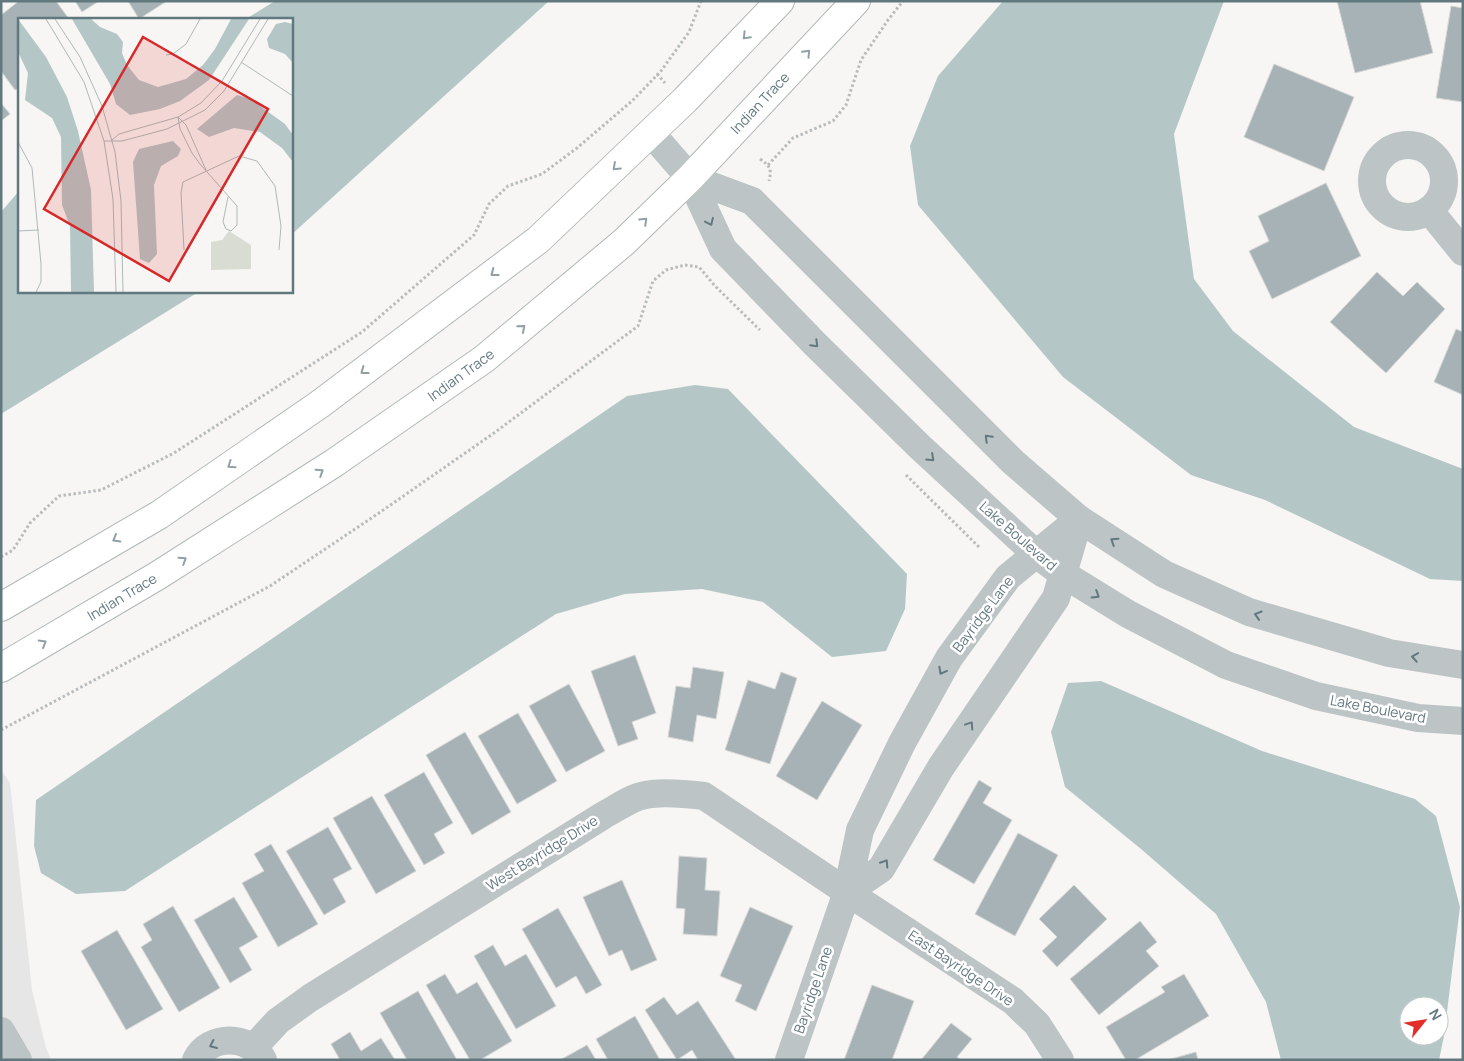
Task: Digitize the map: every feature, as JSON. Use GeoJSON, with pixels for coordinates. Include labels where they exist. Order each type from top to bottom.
{"type":"FeatureCollection","features":[{"type":"Feature","properties":{"kind":"main road"},"geometry":{"type":"LineString","coordinates":[[1,607],[158,515],[320,404],[538,240],[652,133],[780,1]]}},
{"type":"Feature","properties":{"kind":"main road","name":"Indian Trace"},"geometry":{"type":"LineString","coordinates":[[1,668],[182,560],[334,463],[484,359],[624,242],[690,178],[856,1]]}},
{"type":"Feature","properties":{"kind":"street","name":"Lake Boulevard"},"geometry":{"type":"LineString","coordinates":[[652,133],[690,178],[723,249],[815,344],[920,447],[1036,554],[1063,574],[1128,614],[1226,665],[1316,696],[1418,718],[1463,721]]}},
{"type":"Feature","properties":{"kind":"street","name":"Lake Boulevard"},"geometry":{"type":"LineString","coordinates":[[690,178],[752,201],[1012,462],[1079,519],[1164,574],[1249,612],[1389,653],[1463,665]]}},
{"type":"Feature","properties":{"kind":"street"},"geometry":{"type":"LineString","coordinates":[[1429,210],[1463,252]]}},
{"type":"Feature","properties":{"kind":"street","name":"Bayridge Lane"},"geometry":{"type":"LineString","coordinates":[[789,1060],[847,892],[860,830],[902,743],[949,658],[1008,577],[1079,519]]}},
{"type":"Feature","properties":{"kind":"street"},"geometry":{"type":"LineString","coordinates":[[847,892],[881,869],[941,768],[1056,598],[1079,519]]}},
{"type":"Feature","properties":{"kind":"street","name":"West Bayridge Drive"},"geometry":{"type":"LineString","coordinates":[[196,1060],[206,1048],[217,1042],[230,1040],[242,1042],[258,1054],[278,1021],[310,998],[604,815],[630,800],[650,794],[704,796],[847,892]]}},
{"type":"Feature","properties":{"kind":"street","name":"East Bayridge Drive"},"geometry":{"type":"LineString","coordinates":[[847,892],[1013,1001],[1037,1024],[1060,1060]]}},
{"type":"Feature","properties":{"kind":"street"},"geometry":{"type":"LineString","coordinates":[[1,1031],[18,1060]]}},
{"type":"Feature","properties":{"kind":"path"},"geometry":{"type":"LineString","coordinates":[[1,557],[14,550],[30,523],[60,496],[101,490],[174,453],[362,332],[474,235],[489,204],[508,186],[542,174],[577,148],[632,101],[661,71],[688,32],[701,1]]}},
{"type":"Feature","properties":{"kind":"path"},"geometry":{"type":"LineString","coordinates":[[768,165],[792,138],[833,121],[846,105],[861,60],[903,1]]}},
{"type":"Feature","properties":{"kind":"path"},"geometry":{"type":"LineString","coordinates":[[760,159],[768,165],[771,173],[769,183]]}},
{"type":"Feature","properties":{"kind":"path"},"geometry":{"type":"LineString","coordinates":[[1,730],[270,586],[379,513],[494,433],[638,326],[652,281],[666,270],[685,265],[699,267],[715,286],[764,334]]}},
{"type":"Feature","properties":{"kind":"path"},"geometry":{"type":"LineString","coordinates":[[904,472],[980,548]]}},
{"type":"Feature","properties":{"kind":"shaded area"},"geometry":{"type":"Polygon","coordinates":[[[275,1],[549,1],[292,234],[292,18],[248,18],[275,1]]]}},
{"type":"Feature","properties":{"kind":"shaded area"},"geometry":{"type":"Polygon","coordinates":[[[1003,1],[1224,1],[1174,134],[1194,279],[1233,331],[1354,427],[1463,469],[1463,581],[1430,579],[1265,500],[1191,475],[1063,377],[918,205],[910,146],[938,76],[1003,1]]]}},
{"type":"Feature","properties":{"kind":"shaded area"},"geometry":{"type":"Polygon","coordinates":[[[18,192],[18,292],[198,292],[1,414],[1,212],[18,192]]]}},
{"type":"Feature","properties":{"kind":"shaded area"},"geometry":{"type":"Polygon","coordinates":[[[695,385],[728,389],[907,574],[905,609],[886,651],[832,657],[763,602],[702,589],[625,594],[556,614],[125,891],[76,894],[41,873],[34,846],[36,800],[627,396],[695,385]]]}},
{"type":"Feature","properties":{"kind":"shaded area"},"geometry":{"type":"Polygon","coordinates":[[[1101,681],[1262,751],[1415,799],[1436,816],[1460,907],[1449,996],[1399,996],[1399,1046],[1442,1046],[1439,1060],[1281,1060],[1266,1002],[1216,914],[1065,787],[1051,732],[1068,683],[1101,681]]]}},
{"type":"Feature","properties":{"kind":"shaded area"},"geometry":{"type":"Polygon","coordinates":[[[1,770],[10,783],[32,990],[46,1048],[51,1060],[1,1060],[1,770]]]}},
{"type":"Feature","properties":{"kind":"building"},"geometry":{"type":"Polygon","coordinates":[[[19,1],[56,1],[68,18],[18,18],[18,88],[15,90],[1,71],[1,15],[19,1]]]}},
{"type":"Feature","properties":{"kind":"building"},"geometry":{"type":"Polygon","coordinates":[[[75,1],[99,1],[82,12],[75,1]]]}},
{"type":"Feature","properties":{"kind":"building"},"geometry":{"type":"Polygon","coordinates":[[[128,1],[167,1],[141,18],[138,18],[128,1]]]}},
{"type":"Feature","properties":{"kind":"building"},"geometry":{"type":"Polygon","coordinates":[[[1337,1],[1420,1],[1433,53],[1355,73],[1337,1]]]}},
{"type":"Feature","properties":{"kind":"building"},"geometry":{"type":"Polygon","coordinates":[[[1451,6],[1463,8],[1463,102],[1436,98],[1451,6]]]}},
{"type":"Feature","properties":{"kind":"building"},"geometry":{"type":"Polygon","coordinates":[[[1274,64],[1354,97],[1324,171],[1244,137],[1274,64]]]}},
{"type":"Feature","properties":{"kind":"building"},"geometry":{"type":"Polygon","coordinates":[[[1,103],[10,114],[1,121],[1,103]]]}},
{"type":"Feature","properties":{"kind":"building"},"geometry":{"type":"Polygon","coordinates":[[[1326,183],[1361,256],[1272,299],[1249,251],[1269,241],[1258,216],[1326,183]]]}},
{"type":"Feature","properties":{"kind":"building"},"geometry":{"type":"Polygon","coordinates":[[[1377,272],[1403,296],[1417,282],[1445,309],[1386,373],[1330,322],[1377,272]]]}},
{"type":"Feature","properties":{"kind":"building"},"geometry":{"type":"Polygon","coordinates":[[[1456,329],[1463,332],[1463,395],[1434,382],[1456,329]]]}},
{"type":"Feature","properties":{"kind":"building"},"geometry":{"type":"Polygon","coordinates":[[[635,655],[656,713],[632,722],[638,739],[618,746],[591,671],[635,655]]]}},
{"type":"Feature","properties":{"kind":"building"},"geometry":{"type":"Polygon","coordinates":[[[693,667],[724,672],[716,719],[697,715],[693,742],[668,737],[676,686],[690,688],[693,667]]]}},
{"type":"Feature","properties":{"kind":"building"},"geometry":{"type":"Polygon","coordinates":[[[781,672],[797,678],[770,764],[725,750],[748,680],[775,689],[781,672]]]}},
{"type":"Feature","properties":{"kind":"building"},"geometry":{"type":"Polygon","coordinates":[[[569,684],[605,751],[566,772],[529,706],[569,684]]]}},
{"type":"Feature","properties":{"kind":"building"},"geometry":{"type":"Polygon","coordinates":[[[822,701],[862,725],[817,800],[776,776],[822,701]]]}},
{"type":"Feature","properties":{"kind":"building"},"geometry":{"type":"Polygon","coordinates":[[[518,713],[557,781],[517,804],[478,736],[518,713]]]}},
{"type":"Feature","properties":{"kind":"building"},"geometry":{"type":"Polygon","coordinates":[[[465,732],[511,812],[472,835],[426,755],[465,732]]]}},
{"type":"Feature","properties":{"kind":"building"},"geometry":{"type":"Polygon","coordinates":[[[424,772],[453,823],[434,834],[445,853],[424,865],[384,795],[424,772]]]}},
{"type":"Feature","properties":{"kind":"building"},"geometry":{"type":"Polygon","coordinates":[[[979,780],[992,788],[983,803],[1012,820],[974,884],[933,860],[979,780]]]}},
{"type":"Feature","properties":{"kind":"building"},"geometry":{"type":"Polygon","coordinates":[[[372,796],[416,871],[376,894],[333,818],[372,796]]]}},
{"type":"Feature","properties":{"kind":"building"},"geometry":{"type":"Polygon","coordinates":[[[328,827],[352,869],[333,879],[346,902],[324,915],[286,851],[328,827]]]}},
{"type":"Feature","properties":{"kind":"building"},"geometry":{"type":"Polygon","coordinates":[[[1018,833],[1058,855],[1015,936],[975,914],[1018,833]]]}},
{"type":"Feature","properties":{"kind":"building"},"geometry":{"type":"Polygon","coordinates":[[[271,844],[318,924],[278,947],[242,883],[264,871],[254,854],[271,844]]]}},
{"type":"Feature","properties":{"kind":"building"},"geometry":{"type":"Polygon","coordinates":[[[679,856],[707,858],[705,890],[720,891],[717,936],[683,934],[685,909],[676,908],[679,856]]]}},
{"type":"Feature","properties":{"kind":"building"},"geometry":{"type":"Polygon","coordinates":[[[622,880],[657,960],[631,971],[622,950],[609,956],[583,897],[622,880]]]}},
{"type":"Feature","properties":{"kind":"building"},"geometry":{"type":"Polygon","coordinates":[[[1074,885],[1107,919],[1057,967],[1042,951],[1057,937],[1039,919],[1074,885]]]}},
{"type":"Feature","properties":{"kind":"building"},"geometry":{"type":"Polygon","coordinates":[[[234,897],[258,937],[239,948],[252,970],[230,983],[194,920],[234,897]]]}},
{"type":"Feature","properties":{"kind":"building"},"geometry":{"type":"Polygon","coordinates":[[[173,906],[220,988],[179,1012],[141,947],[152,940],[143,924],[173,906]]]}},
{"type":"Feature","properties":{"kind":"building"},"geometry":{"type":"Polygon","coordinates":[[[750,907],[793,926],[756,1011],[735,1001],[742,985],[720,976],[750,907]]]}},
{"type":"Feature","properties":{"kind":"building"},"geometry":{"type":"Polygon","coordinates":[[[558,908],[602,985],[586,994],[576,976],[556,988],[522,929],[558,908]]]}},
{"type":"Feature","properties":{"kind":"building"},"geometry":{"type":"Polygon","coordinates":[[[1140,921],[1157,942],[1146,951],[1159,966],[1099,1015],[1070,979],[1140,921]]]}},
{"type":"Feature","properties":{"kind":"building"},"geometry":{"type":"Polygon","coordinates":[[[117,930],[163,1009],[126,1030],[81,951],[117,930]]]}},
{"type":"Feature","properties":{"kind":"building"},"geometry":{"type":"Polygon","coordinates":[[[493,945],[505,966],[526,954],[556,1006],[516,1029],[474,956],[493,945]]]}},
{"type":"Feature","properties":{"kind":"building"},"geometry":{"type":"Polygon","coordinates":[[[445,974],[457,994],[477,982],[512,1041],[480,1060],[470,1060],[426,985],[445,974]]]}},
{"type":"Feature","properties":{"kind":"building"},"geometry":{"type":"Polygon","coordinates":[[[1184,974],[1209,1016],[1135,1060],[1126,1060],[1106,1027],[1165,992],[1161,987],[1184,974]]]}},
{"type":"Feature","properties":{"kind":"building"},"geometry":{"type":"Polygon","coordinates":[[[872,985],[914,1001],[892,1060],[844,1060],[872,985]]]}},
{"type":"Feature","properties":{"kind":"building"},"geometry":{"type":"Polygon","coordinates":[[[418,991],[457,1060],[407,1060],[380,1013],[418,991]]]}},
{"type":"Feature","properties":{"kind":"building"},"geometry":{"type":"Polygon","coordinates":[[[664,997],[677,1015],[698,1001],[736,1060],[698,1060],[692,1050],[677,1060],[645,1010],[664,997]]]}},
{"type":"Feature","properties":{"kind":"building"},"geometry":{"type":"Polygon","coordinates":[[[635,1016],[660,1060],[608,1060],[596,1039],[635,1016]]]}},
{"type":"Feature","properties":{"kind":"building"},"geometry":{"type":"Polygon","coordinates":[[[951,1023],[972,1039],[957,1057],[961,1060],[921,1060],[951,1023]]]}},
{"type":"Feature","properties":{"kind":"building"},"geometry":{"type":"Polygon","coordinates":[[[350,1032],[361,1051],[381,1038],[395,1060],[340,1060],[331,1044],[350,1032]]]}},
{"type":"Feature","properties":{"kind":"building"},"geometry":{"type":"Polygon","coordinates":[[[587,1045],[596,1060],[560,1060],[587,1045]]]}},
{"type":"Feature","properties":{"kind":"building"},"geometry":{"type":"Polygon","coordinates":[[[1196,1052],[1198,1060],[1167,1060],[1196,1052]]]}}]}
